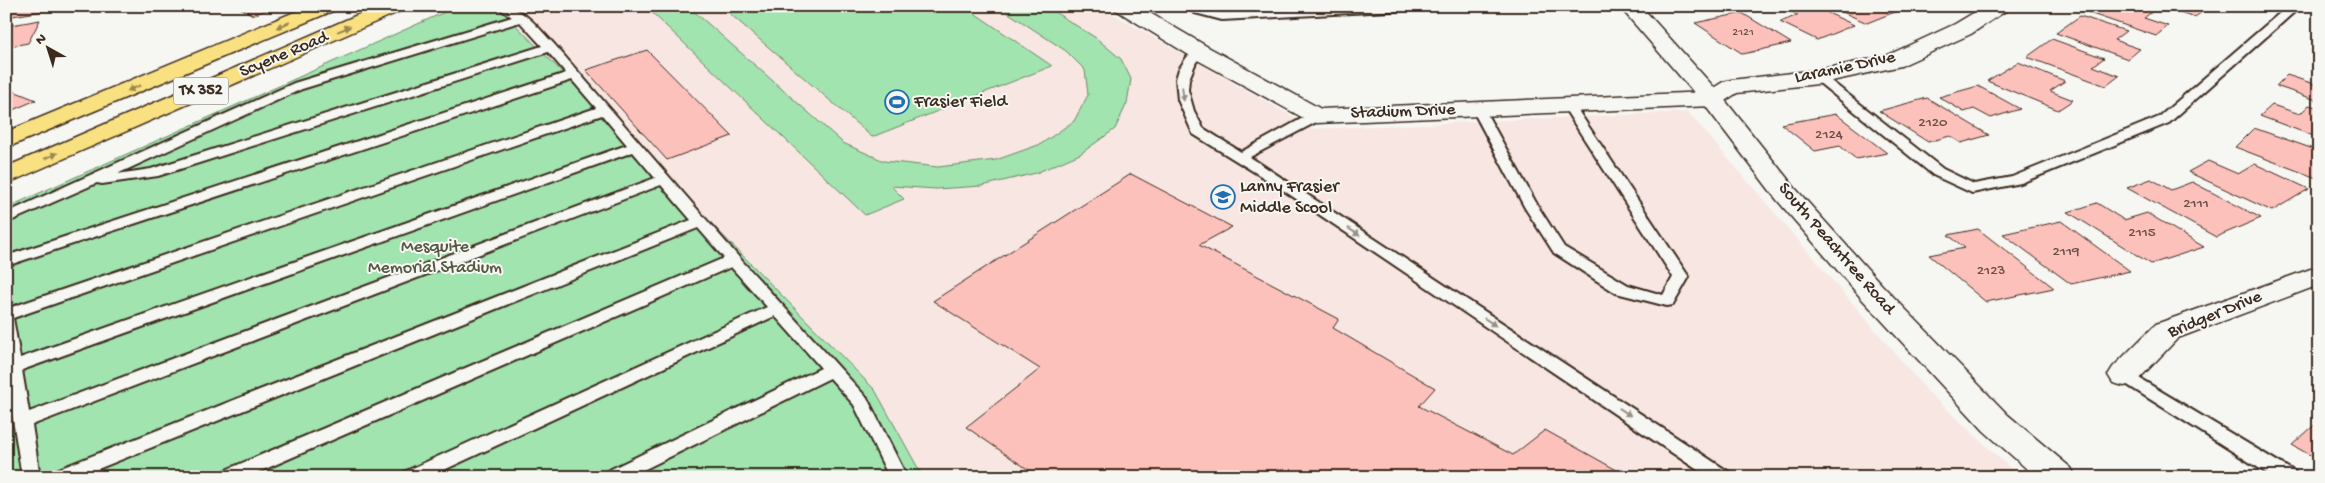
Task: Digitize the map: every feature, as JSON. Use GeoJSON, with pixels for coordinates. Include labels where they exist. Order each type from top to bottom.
{"type":"FeatureCollection","features":[{"type":"Feature","properties":{"kind":"main road","name":"Scyene Road"},"geometry":{"type":"LineString","coordinates":[[6,141],[328,6]]}},
{"type":"Feature","properties":{"kind":"main road","name":"Scyene Road"},"geometry":{"type":"LineString","coordinates":[[6,176],[396,6]]}},
{"type":"Feature","properties":{"kind":"street"},"geometry":{"type":"LineString","coordinates":[[1123,6],[1200,52],[1317,116]]}},
{"type":"Feature","properties":{"kind":"street","name":"South Peachtree Road"},"geometry":{"type":"LineString","coordinates":[[1629,6],[1712,99],[1786,194],[1872,292],[1996,423],[2059,477]]}},
{"type":"Feature","properties":{"kind":"street","name":"Laramie Drive"},"geometry":{"type":"LineString","coordinates":[[1712,99],[1731,87],[1818,77],[1893,61],[1963,29],[2000,6]]}},
{"type":"Feature","properties":{"kind":"street","name":"Stadium Drive"},"geometry":{"type":"LineString","coordinates":[[1317,116],[1712,99]]}},
{"type":"Feature","properties":{"kind":"street","name":"Bridger Drive"},"geometry":{"type":"LineString","coordinates":[[2124,375],[2167,331],[2319,275]]}},
{"type":"Feature","properties":{"kind":"lane"},"geometry":{"type":"LineString","coordinates":[[502,6],[522,18],[550,47],[733,260],[861,402],[898,477]]}},
{"type":"Feature","properties":{"kind":"lane"},"geometry":{"type":"LineString","coordinates":[[1190,6],[1199,11],[1222,16],[1426,6]]}},
{"type":"Feature","properties":{"kind":"lane"},"geometry":{"type":"LineString","coordinates":[[1818,77],[1938,172],[1972,189],[2016,180],[2164,120],[2295,6]]}},
{"type":"Feature","properties":{"kind":"lane"},"geometry":{"type":"LineString","coordinates":[[6,218],[298,86],[522,18]]}},
{"type":"Feature","properties":{"kind":"lane"},"geometry":{"type":"LineString","coordinates":[[83,183],[153,172],[550,47]]}},
{"type":"Feature","properties":{"kind":"lane"},"geometry":{"type":"LineString","coordinates":[[1200,52],[1189,61],[1180,91],[1189,118],[1198,132],[1241,157],[1722,477]]}},
{"type":"Feature","properties":{"kind":"lane"},"geometry":{"type":"LineString","coordinates":[[6,261],[574,75]]}},
{"type":"Feature","properties":{"kind":"lane"},"geometry":{"type":"LineString","coordinates":[[1478,110],[1532,208],[1559,250],[1622,289],[1667,301],[1681,277],[1569,106]]}},
{"type":"Feature","properties":{"kind":"lane"},"geometry":{"type":"LineString","coordinates":[[6,315],[604,110]]}},
{"type":"Feature","properties":{"kind":"lane"},"geometry":{"type":"LineString","coordinates":[[1241,157],[1317,116]]}},
{"type":"Feature","properties":{"kind":"lane"},"geometry":{"type":"LineString","coordinates":[[13,367],[636,146]]}},
{"type":"Feature","properties":{"kind":"lane"},"geometry":{"type":"LineString","coordinates":[[22,422],[664,179]]}},
{"type":"Feature","properties":{"kind":"lane"},"geometry":{"type":"LineString","coordinates":[[58,477],[701,221]]}},
{"type":"Feature","properties":{"kind":"lane"},"geometry":{"type":"LineString","coordinates":[[228,477],[733,260]]}},
{"type":"Feature","properties":{"kind":"lane"},"geometry":{"type":"LineString","coordinates":[[411,477],[777,309]]}},
{"type":"Feature","properties":{"kind":"lane"},"geometry":{"type":"LineString","coordinates":[[6,320],[31,477]]}},
{"type":"Feature","properties":{"kind":"lane"},"geometry":{"type":"LineString","coordinates":[[612,477],[832,370]]}},
{"type":"Feature","properties":{"kind":"lane"},"geometry":{"type":"LineString","coordinates":[[2124,375],[2288,477]]}},
{"type":"Feature","properties":{"kind":"shaded area","name":"Lanny Frasier Middle Scool"},"geometry":{"type":"Polygon","coordinates":[[[497,6],[1099,6],[1314,129],[1688,112],[1930,394],[2020,477],[923,477],[875,390],[497,6]]]}},
{"type":"Feature","properties":{"kind":"green space","name":"Mesquite Memorial Stadium"},"geometry":{"type":"Polygon","coordinates":[[[458,6],[497,6],[875,390],[923,477],[6,477],[6,208],[458,6]]]}},
{"type":"Feature","properties":{"kind":"green space"},"geometry":{"type":"Polygon","coordinates":[[[645,6],[688,6],[843,143],[884,161],[938,167],[996,160],[1041,144],[1074,121],[1088,95],[1085,70],[1066,51],[998,6],[1045,6],[1096,38],[1121,59],[1131,79],[1127,103],[1115,129],[1080,154],[1036,173],[982,186],[936,189],[891,186],[904,199],[865,215],[645,6]]]}},
{"type":"Feature","properties":{"kind":"green space","name":"Frasier Field"},"geometry":{"type":"Polygon","coordinates":[[[721,6],[964,6],[1052,66],[872,137],[721,6]]]}},
{"type":"Feature","properties":{"kind":"building"},"geometry":{"type":"Polygon","coordinates":[[[6,6],[52,6],[50,10],[6,17],[6,6]]]}},
{"type":"Feature","properties":{"kind":"building"},"geometry":{"type":"Polygon","coordinates":[[[237,6],[277,6],[253,15],[237,6]]]}},
{"type":"Feature","properties":{"kind":"building"},"geometry":{"type":"Polygon","coordinates":[[[1258,6],[1314,6],[1258,9],[1258,6]]]}},
{"type":"Feature","properties":{"kind":"building"},"geometry":{"type":"Polygon","coordinates":[[[1813,6],[1854,25],[1817,40],[1780,22],[1798,15],[1780,7],[1813,6]]]}},
{"type":"Feature","properties":{"kind":"building"},"geometry":{"type":"Polygon","coordinates":[[[1829,6],[1896,6],[1902,9],[1867,23],[1829,6]]]}},
{"type":"Feature","properties":{"kind":"building"},"geometry":{"type":"Polygon","coordinates":[[[2099,6],[2144,6],[2154,10],[2144,18],[2168,26],[2156,36],[2089,13],[2099,6]]]}},
{"type":"Feature","properties":{"kind":"building"},"geometry":{"type":"Polygon","coordinates":[[[2161,6],[2198,6],[2206,9],[2195,17],[2161,6]]]}},
{"type":"Feature","properties":{"kind":"building"},"geometry":{"type":"Polygon","coordinates":[[[1742,13],[1791,43],[1743,54],[1695,23],[1742,13]]]}},
{"type":"Feature","properties":{"kind":"building"},"geometry":{"type":"Polygon","coordinates":[[[2080,16],[2126,31],[2114,40],[2140,49],[2128,59],[2056,33],[2080,16]]]}},
{"type":"Feature","properties":{"kind":"building"},"geometry":{"type":"Polygon","coordinates":[[[40,20],[28,43],[6,47],[6,26],[40,20]]]}},
{"type":"Feature","properties":{"kind":"building"},"geometry":{"type":"Polygon","coordinates":[[[2052,39],[2104,58],[2093,66],[2119,76],[2106,86],[2027,57],[2052,39]]]}},
{"type":"Feature","properties":{"kind":"building"},"geometry":{"type":"Polygon","coordinates":[[[647,50],[732,136],[667,160],[586,70],[647,50]]]}},
{"type":"Feature","properties":{"kind":"building"},"geometry":{"type":"Polygon","coordinates":[[[2018,62],[2065,81],[2050,91],[2073,100],[2058,110],[1987,81],[2018,62]]]}},
{"type":"Feature","properties":{"kind":"building"},"geometry":{"type":"Polygon","coordinates":[[[2287,75],[2314,84],[2319,80],[2319,101],[2276,86],[2287,75]]]}},
{"type":"Feature","properties":{"kind":"building"},"geometry":{"type":"Polygon","coordinates":[[[1978,86],[2020,109],[1991,118],[1974,109],[1964,112],[1939,97],[1978,86]]]}},
{"type":"Feature","properties":{"kind":"building"},"geometry":{"type":"Polygon","coordinates":[[[6,88],[36,100],[6,113],[6,88]]]}},
{"type":"Feature","properties":{"kind":"building"},"geometry":{"type":"Polygon","coordinates":[[[1927,98],[1989,135],[1961,143],[1950,136],[1928,142],[1879,111],[1927,98]]]}},
{"type":"Feature","properties":{"kind":"building"},"geometry":{"type":"Polygon","coordinates":[[[2272,105],[2300,114],[2309,105],[2319,108],[2319,138],[2260,116],[2272,105]]]}},
{"type":"Feature","properties":{"kind":"building"},"geometry":{"type":"Polygon","coordinates":[[[1836,114],[1887,153],[1856,159],[1840,146],[1815,151],[1781,124],[1836,114]]]}},
{"type":"Feature","properties":{"kind":"building"},"geometry":{"type":"Polygon","coordinates":[[[2254,128],[2319,151],[2319,179],[2235,147],[2254,128]]]}},
{"type":"Feature","properties":{"kind":"building"},"geometry":{"type":"Polygon","coordinates":[[[2208,161],[2238,174],[2255,164],[2309,189],[2272,211],[2188,172],[2208,161]]]}},
{"type":"Feature","properties":{"kind":"building"},"geometry":{"type":"Polygon","coordinates":[[[1131,174],[1232,227],[1199,245],[1339,319],[1333,328],[1435,388],[1419,406],[1513,455],[1545,430],[1629,477],[1039,477],[966,427],[1040,369],[933,301],[1131,174]]]}},
{"type":"Feature","properties":{"kind":"building"},"geometry":{"type":"Polygon","coordinates":[[[2151,179],[2171,190],[2192,182],[2261,218],[2216,237],[2127,188],[2151,179]]]}},
{"type":"Feature","properties":{"kind":"building"},"geometry":{"type":"Polygon","coordinates":[[[2097,203],[2124,220],[2147,213],[2204,247],[2151,264],[2068,212],[2097,203]]]}},
{"type":"Feature","properties":{"kind":"building"},"geometry":{"type":"Polygon","coordinates":[[[2061,221],[2130,271],[2071,284],[2003,234],[2061,221]]]}},
{"type":"Feature","properties":{"kind":"building"},"geometry":{"type":"Polygon","coordinates":[[[1978,229],[2054,288],[1986,302],[1929,255],[1965,248],[1948,235],[1978,229]]]}},
{"type":"Feature","properties":{"kind":"building"},"geometry":{"type":"Polygon","coordinates":[[[2319,421],[2319,460],[2292,445],[2319,421]]]}},
{"type":"Feature","properties":{"kind":"place","name":"Frasier Field"},"geometry":{"type":"Point","coordinates":[897,102]}},
{"type":"Feature","properties":{"kind":"place","name":"Lanny Frasier Middle Scool"},"geometry":{"type":"Point","coordinates":[1223,197]}}]}
